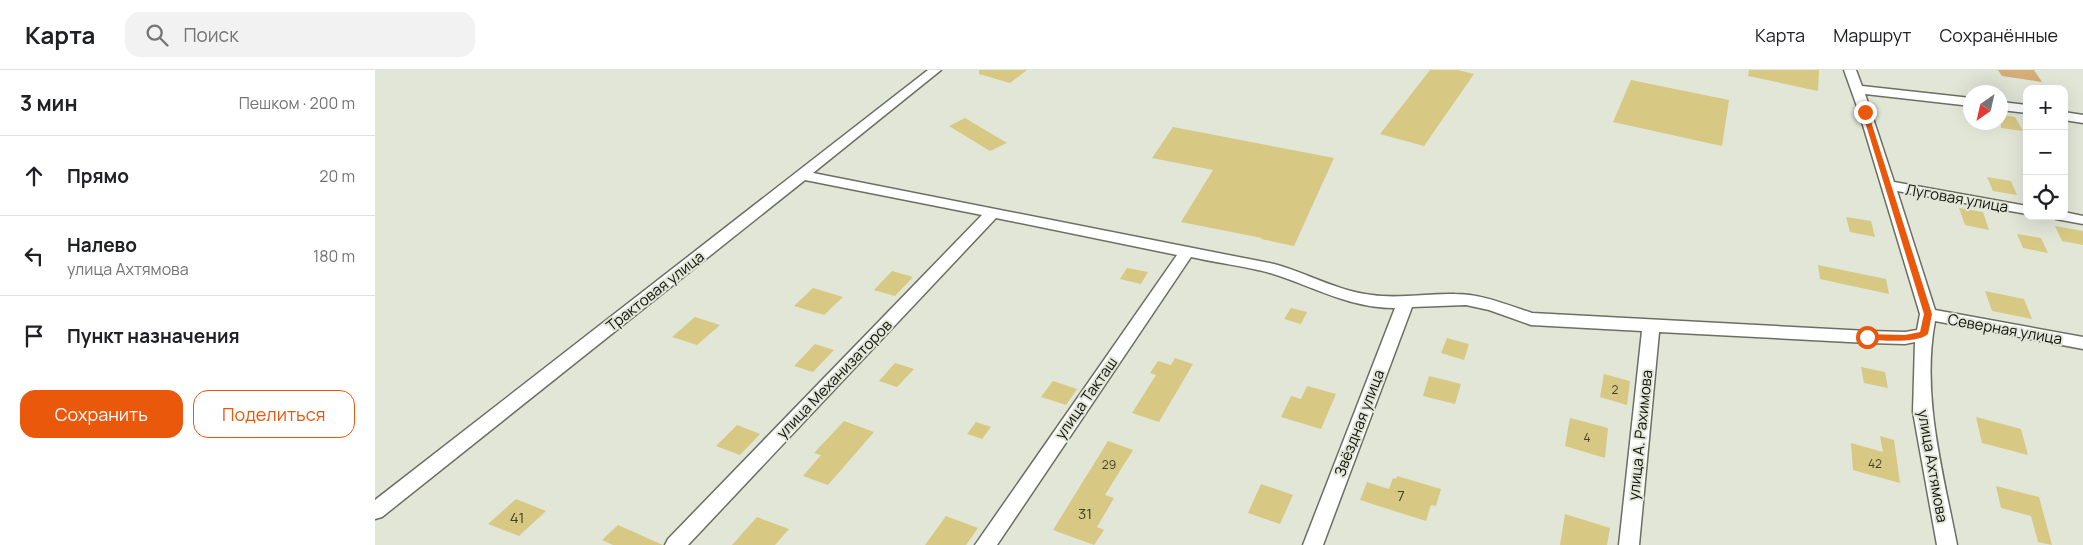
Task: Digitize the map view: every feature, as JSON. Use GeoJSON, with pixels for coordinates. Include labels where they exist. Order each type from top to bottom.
{"type":"FeatureCollection","features":[{"type":"Feature","properties":{"kind":"street","name":"Трактовая улица"},"geometry":{"type":"LineString","coordinates":[[375,511],[935,70]]}},
{"type":"Feature","properties":{"kind":"street","name":"улица Ахтямова"},"geometry":{"type":"LineString","coordinates":[[1850,70],[1928,314],[1924,334],[1921,412],[1947,545]]}},
{"type":"Feature","properties":{"kind":"street"},"geometry":{"type":"LineString","coordinates":[[1857,89],[1963,101]]}},
{"type":"Feature","properties":{"kind":"street"},"geometry":{"type":"LineString","coordinates":[[2008,107],[2023,109]]}},
{"type":"Feature","properties":{"kind":"street"},"geometry":{"type":"LineString","coordinates":[[2068,117],[2083,119]]}},
{"type":"Feature","properties":{"kind":"street"},"geometry":{"type":"LineString","coordinates":[[801,175],[1273,269],[1333,292],[1383,302],[1460,299],[1492,306],[1531,319],[1867,337],[1905,338],[1924,334]]}},
{"type":"Feature","properties":{"kind":"street","name":"Луговая улица"},"geometry":{"type":"LineString","coordinates":[[1888,185],[2023,209]]}},
{"type":"Feature","properties":{"kind":"street","name":"улица Механизаторов"},"geometry":{"type":"LineString","coordinates":[[675,545],[993,213]]}},
{"type":"Feature","properties":{"kind":"street"},"geometry":{"type":"LineString","coordinates":[[2068,217],[2083,220]]}},
{"type":"Feature","properties":{"kind":"street","name":"улица Такташ"},"geometry":{"type":"LineString","coordinates":[[985,545],[1187,252]]}},
{"type":"Feature","properties":{"kind":"street","name":"Звёздная улица"},"geometry":{"type":"LineString","coordinates":[[1313,545],[1406,301]]}},
{"type":"Feature","properties":{"kind":"street","name":"Северная улица"},"geometry":{"type":"LineString","coordinates":[[1928,314],[2083,343]]}},
{"type":"Feature","properties":{"kind":"street","name":"улица А. Рахимова"},"geometry":{"type":"LineString","coordinates":[[1629,545],[1651,325]]}},
{"type":"Feature","properties":{"kind":"shaded area"},"geometry":{"type":"Polygon","coordinates":[[[1998,70],[2034,70],[2042,82],[2002,76],[1998,70]]]}},
{"type":"Feature","properties":{"kind":"building"},"geometry":{"type":"Polygon","coordinates":[[[979,70],[1027,70],[1010,83],[979,74],[979,70]]]}},
{"type":"Feature","properties":{"kind":"building"},"geometry":{"type":"Polygon","coordinates":[[[1430,70],[1458,70],[1474,74],[1424,146],[1380,134],[1430,70]]]}},
{"type":"Feature","properties":{"kind":"building"},"geometry":{"type":"Polygon","coordinates":[[[1749,70],[1819,70],[1818,91],[1748,76],[1749,70]]]}},
{"type":"Feature","properties":{"kind":"building"},"geometry":{"type":"Polygon","coordinates":[[[1631,80],[1729,100],[1722,146],[1613,122],[1631,80]]]}},
{"type":"Feature","properties":{"kind":"building"},"geometry":{"type":"Polygon","coordinates":[[[2008,116],[2015,117],[2023,131],[2008,129],[2008,116]]]}},
{"type":"Feature","properties":{"kind":"building"},"geometry":{"type":"Polygon","coordinates":[[[965,118],[1007,143],[990,151],[949,126],[965,118]]]}},
{"type":"Feature","properties":{"kind":"building"},"geometry":{"type":"Polygon","coordinates":[[[1173,127],[1334,158],[1294,246],[1181,222],[1213,170],[1152,158],[1173,127]]]}},
{"type":"Feature","properties":{"kind":"building"},"geometry":{"type":"Polygon","coordinates":[[[1987,177],[2011,181],[2017,195],[1993,191],[1987,177]]]}},
{"type":"Feature","properties":{"kind":"building"},"geometry":{"type":"Polygon","coordinates":[[[1959,208],[1983,212],[1989,230],[1965,225],[1959,208]]]}},
{"type":"Feature","properties":{"kind":"building"},"geometry":{"type":"Polygon","coordinates":[[[1846,217],[1871,221],[1875,237],[1850,232],[1846,217]]]}},
{"type":"Feature","properties":{"kind":"building"},"geometry":{"type":"Polygon","coordinates":[[[2055,226],[2083,231],[2083,245],[2062,241],[2055,226]]]}},
{"type":"Feature","properties":{"kind":"building"},"geometry":{"type":"Polygon","coordinates":[[[2017,234],[2041,238],[2048,253],[2023,248],[2017,234]]]}},
{"type":"Feature","properties":{"kind":"building"},"geometry":{"type":"Polygon","coordinates":[[[1818,265],[1886,279],[1889,294],[1820,279],[1818,265]]]}},
{"type":"Feature","properties":{"kind":"building"},"geometry":{"type":"Polygon","coordinates":[[[1127,268],[1148,272],[1141,284],[1120,279],[1127,268]]]}},
{"type":"Feature","properties":{"kind":"building"},"geometry":{"type":"Polygon","coordinates":[[[892,271],[913,277],[895,296],[874,290],[892,271]]]}},
{"type":"Feature","properties":{"kind":"building"},"geometry":{"type":"Polygon","coordinates":[[[813,288],[843,297],[824,315],[794,306],[813,288]]]}},
{"type":"Feature","properties":{"kind":"building"},"geometry":{"type":"Polygon","coordinates":[[[1985,291],[2024,299],[2032,319],[1992,311],[1985,291]]]}},
{"type":"Feature","properties":{"kind":"building"},"geometry":{"type":"Polygon","coordinates":[[[1291,308],[1307,312],[1301,324],[1284,319],[1291,308]]]}},
{"type":"Feature","properties":{"kind":"building"},"geometry":{"type":"Polygon","coordinates":[[[695,317],[720,325],[697,345],[672,337],[695,317]]]}},
{"type":"Feature","properties":{"kind":"building"},"geometry":{"type":"Polygon","coordinates":[[[1447,338],[1469,344],[1464,360],[1441,353],[1447,338]]]}},
{"type":"Feature","properties":{"kind":"building"},"geometry":{"type":"Polygon","coordinates":[[[815,344],[834,350],[813,372],[794,366],[815,344]]]}},
{"type":"Feature","properties":{"kind":"building"},"geometry":{"type":"Polygon","coordinates":[[[1175,358],[1193,364],[1159,422],[1132,413],[1156,375],[1150,373],[1158,361],[1171,365],[1175,358]]]}},
{"type":"Feature","properties":{"kind":"building"},"geometry":{"type":"Polygon","coordinates":[[[895,363],[914,369],[897,387],[879,381],[895,363]]]}},
{"type":"Feature","properties":{"kind":"building"},"geometry":{"type":"Polygon","coordinates":[[[1861,367],[1885,372],[1888,388],[1864,383],[1861,367]]]}},
{"type":"Feature","properties":{"kind":"building"},"geometry":{"type":"Polygon","coordinates":[[[1604,374],[1630,381],[1627,405],[1600,397],[1604,374]]]}},
{"type":"Feature","properties":{"kind":"building"},"geometry":{"type":"Polygon","coordinates":[[[1429,376],[1461,384],[1455,404],[1423,396],[1429,376]]]}},
{"type":"Feature","properties":{"kind":"building"},"geometry":{"type":"Polygon","coordinates":[[[1053,381],[1077,389],[1066,405],[1041,397],[1053,381]]]}},
{"type":"Feature","properties":{"kind":"building"},"geometry":{"type":"Polygon","coordinates":[[[1307,386],[1336,394],[1321,429],[1281,417],[1291,396],[1301,399],[1307,386]]]}},
{"type":"Feature","properties":{"kind":"building"},"geometry":{"type":"Polygon","coordinates":[[[1976,417],[2021,429],[2028,455],[1982,443],[1976,417]]]}},
{"type":"Feature","properties":{"kind":"building"},"geometry":{"type":"Polygon","coordinates":[[[1570,418],[1608,428],[1605,458],[1565,446],[1570,418]]]}},
{"type":"Feature","properties":{"kind":"building"},"geometry":{"type":"Polygon","coordinates":[[[844,421],[874,432],[828,485],[803,476],[821,455],[814,453],[844,421]]]}},
{"type":"Feature","properties":{"kind":"building"},"geometry":{"type":"Polygon","coordinates":[[[976,422],[991,427],[982,439],[967,434],[976,422]]]}},
{"type":"Feature","properties":{"kind":"building"},"geometry":{"type":"Polygon","coordinates":[[[737,425],[760,434],[740,455],[716,446],[737,425]]]}},
{"type":"Feature","properties":{"kind":"building"},"geometry":{"type":"Polygon","coordinates":[[[1880,436],[1894,440],[1900,483],[1853,470],[1851,443],[1883,452],[1880,436]]]}},
{"type":"Feature","properties":{"kind":"building"},"geometry":{"type":"Polygon","coordinates":[[[1108,441],[1133,450],[1105,495],[1114,498],[1097,527],[1104,530],[1094,545],[1053,530],[1108,441]]]}},
{"type":"Feature","properties":{"kind":"building"},"geometry":{"type":"Polygon","coordinates":[[[1397,476],[1441,489],[1436,506],[1431,505],[1426,521],[1360,500],[1367,482],[1389,489],[1393,478],[1396,479],[1397,476]]]}},
{"type":"Feature","properties":{"kind":"building"},"geometry":{"type":"Polygon","coordinates":[[[1261,484],[1293,495],[1280,524],[1248,513],[1261,484]]]}},
{"type":"Feature","properties":{"kind":"building"},"geometry":{"type":"Polygon","coordinates":[[[1996,486],[2039,497],[2052,545],[2038,542],[2031,516],[2001,508],[1996,486]]]}},
{"type":"Feature","properties":{"kind":"building"},"geometry":{"type":"Polygon","coordinates":[[[516,499],[546,511],[519,536],[488,524],[516,499]]]}},
{"type":"Feature","properties":{"kind":"building"},"geometry":{"type":"Polygon","coordinates":[[[1565,514],[1610,528],[1607,545],[1560,545],[1565,514]]]}},
{"type":"Feature","properties":{"kind":"building"},"geometry":{"type":"Polygon","coordinates":[[[946,516],[978,528],[966,545],[925,545],[946,516]]]}},
{"type":"Feature","properties":{"kind":"building"},"geometry":{"type":"Polygon","coordinates":[[[757,517],[789,529],[775,545],[732,545],[757,517]]]}},
{"type":"Feature","properties":{"kind":"building"},"geometry":{"type":"Polygon","coordinates":[[[618,525],[663,545],[613,545],[602,540],[618,525]]]}},
{"type":"Feature","properties":{"kind":"route"},"geometry":{"type":"LineString","coordinates":[[1865,112],[1928,314],[1924,334],[1905,338],[1867,337]]}}]}
